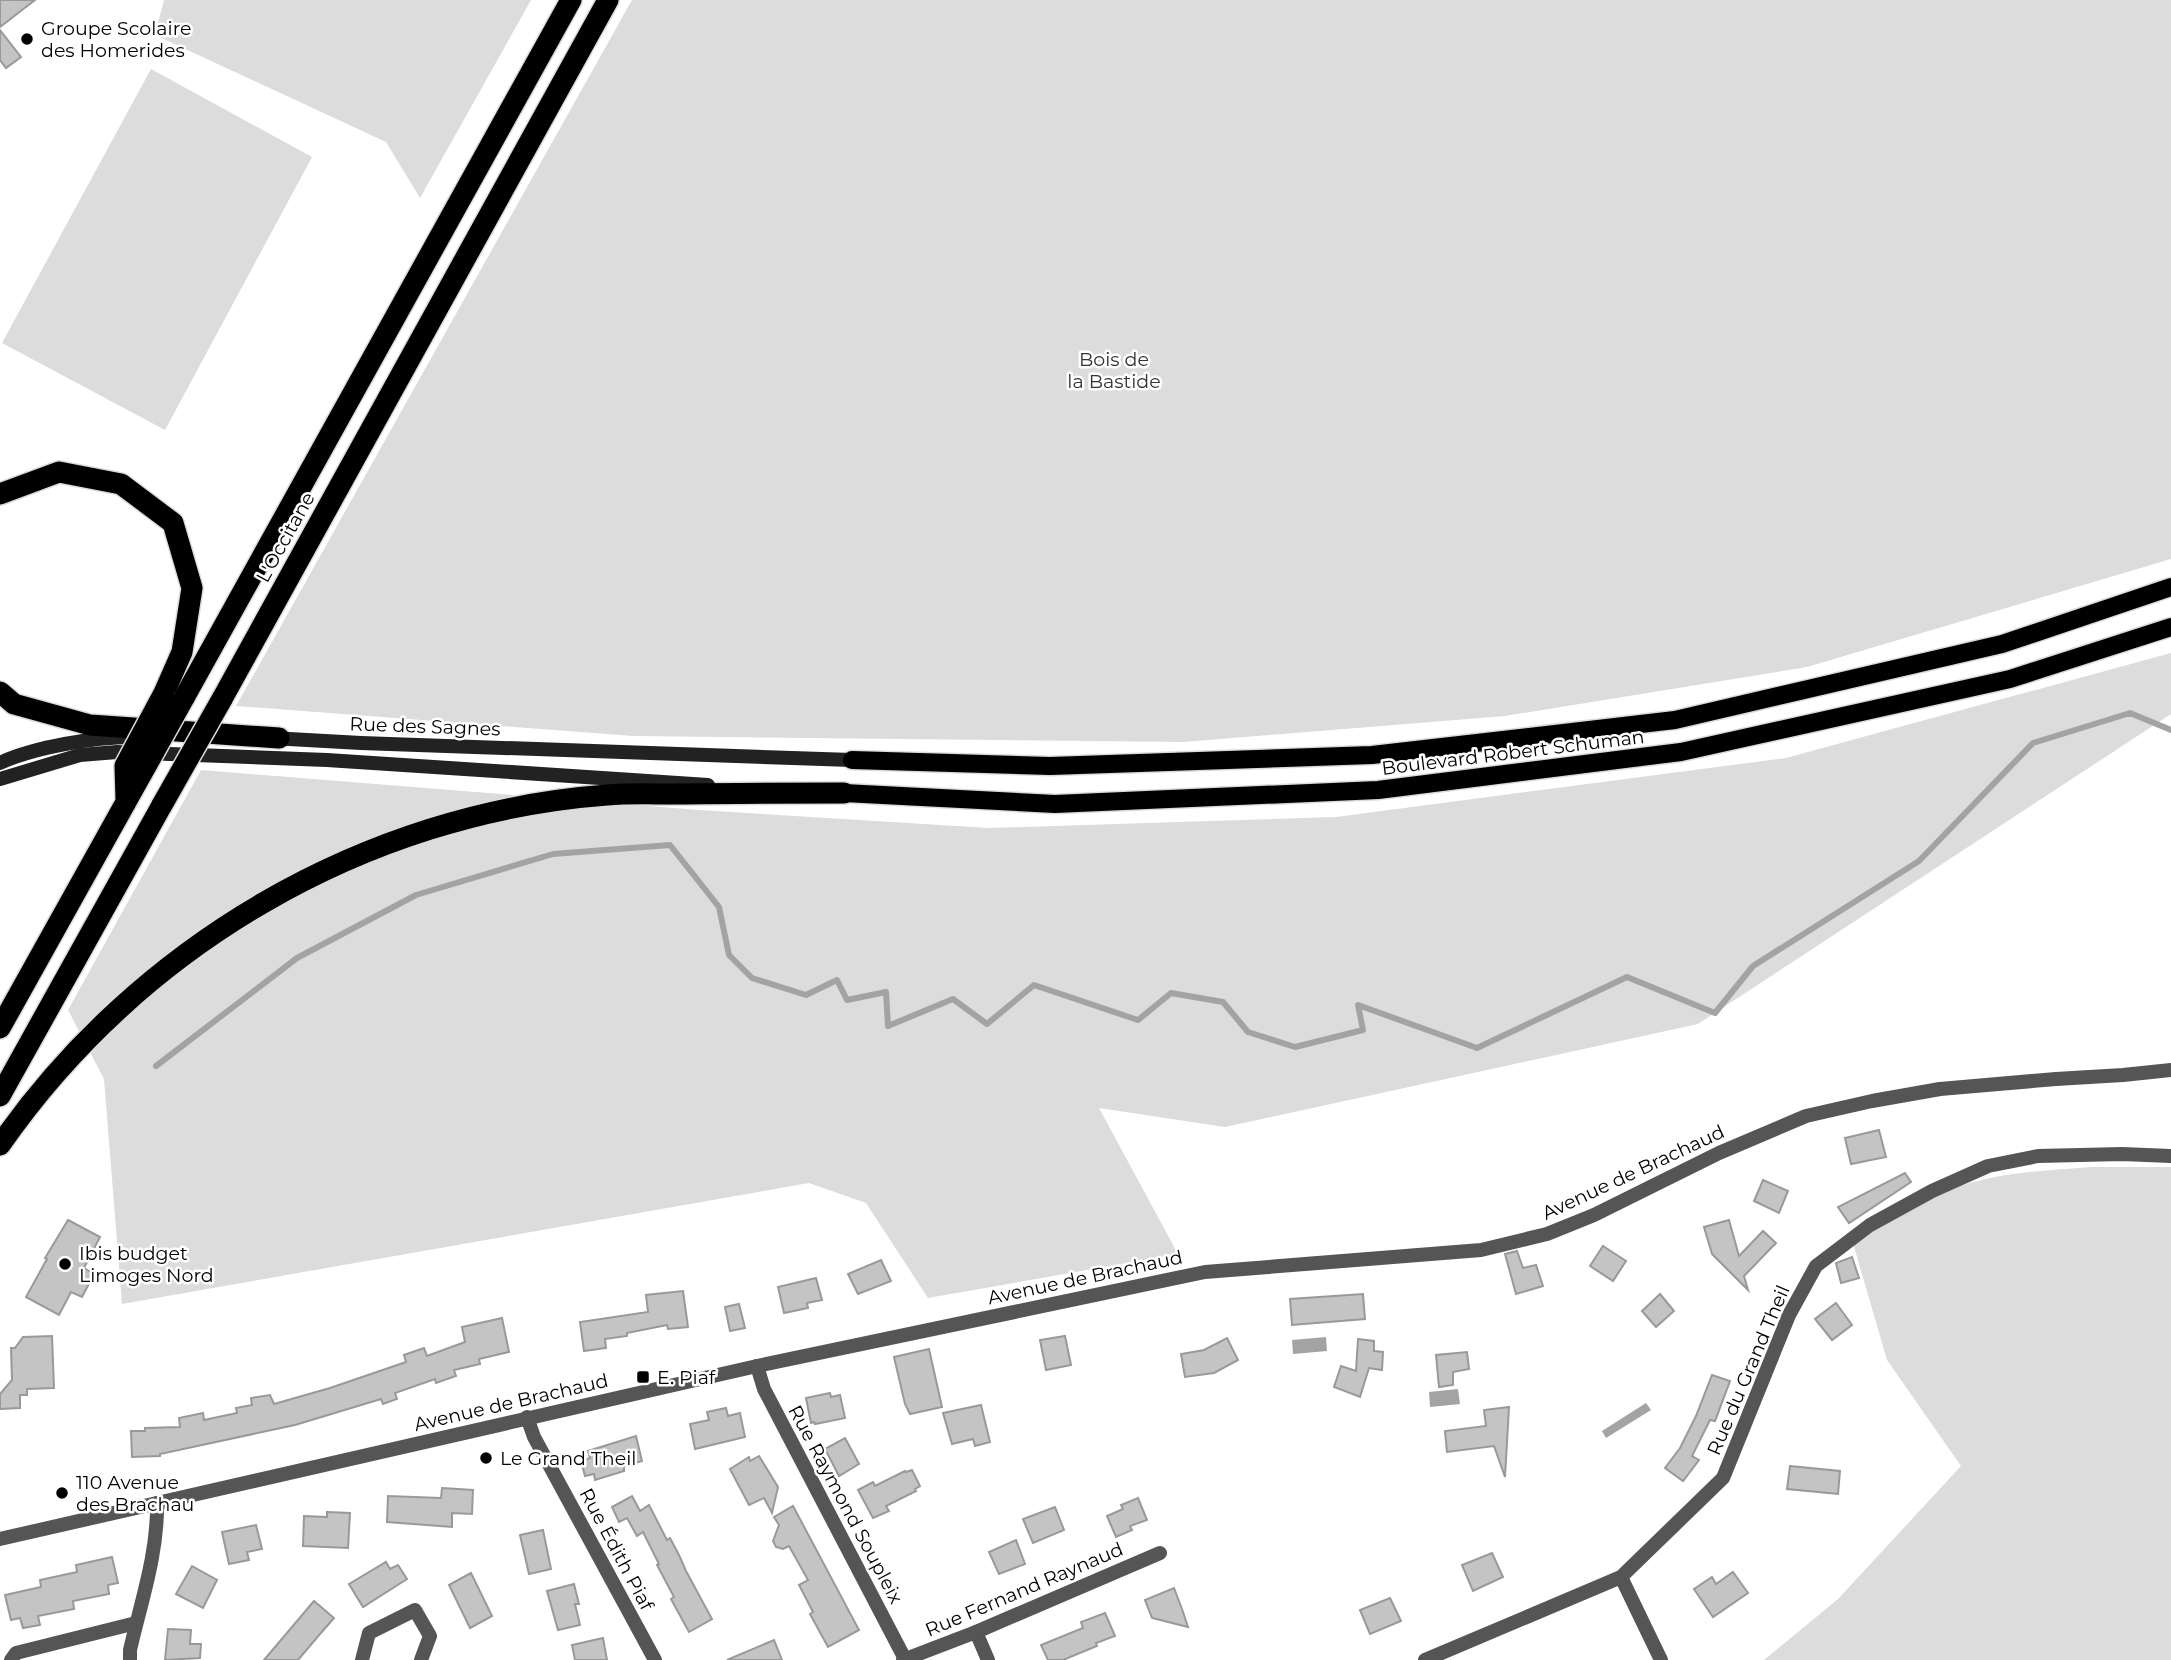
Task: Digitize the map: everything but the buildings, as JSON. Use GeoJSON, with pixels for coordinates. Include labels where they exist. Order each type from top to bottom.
{"type":"FeatureCollection","features":[{"type":"Feature","properties":{"kind":"highway","name":"L'Occitane"},"geometry":{"type":"LineString","coordinates":[[0,1028],[126,802],[174,696],[571,0]]}},
{"type":"Feature","properties":{"kind":"highway","name":"L'Occitane"},"geometry":{"type":"LineString","coordinates":[[0,1096],[608,0]]}},
{"type":"Feature","properties":{"kind":"highway"},"geometry":{"type":"LineString","coordinates":[[0,495],[59,472],[121,485],[173,523],[192,588],[174,696]]}},
{"type":"Feature","properties":{"kind":"highway"},"geometry":{"type":"LineString","coordinates":[[0,692],[14,704],[90,725],[279,738]]}},
{"type":"Feature","properties":{"kind":"highway"},"geometry":{"type":"LineString","coordinates":[[0,1145],[64,1065],[117,1010],[179,958],[238,916],[305,879],[380,845],[458,820],[553,801],[608,795],[844,793]]}},
{"type":"Feature","properties":{"kind":"main road","name":"Boulevard Robert Schuman"},"geometry":{"type":"LineString","coordinates":[[852,760],[1050,766],[1373,755],[1675,720],[2002,644],[2171,587]]}},
{"type":"Feature","properties":{"kind":"main road","name":"Boulevard Robert Schuman"},"geometry":{"type":"LineString","coordinates":[[844,793],[1055,804],[1378,790],[1681,752],[2010,679],[2171,627]]}},
{"type":"Feature","properties":{"kind":"street","name":"Rue des Sagnes"},"geometry":{"type":"LineString","coordinates":[[0,763],[59,746],[112,737],[279,738],[852,760]]}},
{"type":"Feature","properties":{"kind":"street","name":"Rue des Sagnes"},"geometry":{"type":"LineString","coordinates":[[0,779],[80,755],[117,752],[327,760],[844,793]]}},
{"type":"Feature","properties":{"kind":"street","name":"Avenue de Brachaud"},"geometry":{"type":"LineString","coordinates":[[0,1539],[757,1366],[1205,1272],[1481,1250],[1547,1234],[1594,1216],[1719,1153],[1806,1116],[1872,1101],[1940,1089],[2171,1070]]}},
{"type":"Feature","properties":{"kind":"street","name":"Rue du Grand Theil"},"geometry":{"type":"LineString","coordinates":[[1425,1660],[1621,1577],[1723,1478],[1789,1315],[1816,1266],[1870,1225],[1932,1191],[1988,1166],[2038,1156],[2171,1156]]}},
{"type":"Feature","properties":{"kind":"street","name":"Rue Raymond Soupleix"},"geometry":{"type":"LineString","coordinates":[[757,1366],[764,1389],[904,1660]]}},
{"type":"Feature","properties":{"kind":"street","name":"Rue Édith Piaf"},"geometry":{"type":"LineString","coordinates":[[527,1417],[534,1437],[655,1660]]}},
{"type":"Feature","properties":{"kind":"street"},"geometry":{"type":"LineString","coordinates":[[130,1660],[136,1623],[149,1574],[157,1527],[157,1503]]}},
{"type":"Feature","properties":{"kind":"street","name":"Rue Fernand Raynaud"},"geometry":{"type":"LineString","coordinates":[[904,1660],[1160,1553]]}},
{"type":"Feature","properties":{"kind":"street"},"geometry":{"type":"LineString","coordinates":[[1621,1577],[1661,1660]]}},
{"type":"Feature","properties":{"kind":"street"},"geometry":{"type":"LineString","coordinates":[[362,1660],[369,1633],[415,1610],[430,1636],[421,1660]]}},
{"type":"Feature","properties":{"kind":"street"},"geometry":{"type":"LineString","coordinates":[[11,1660],[16,1653],[136,1623]]}},
{"type":"Feature","properties":{"kind":"street"},"geometry":{"type":"LineString","coordinates":[[976,1632],[988,1660]]}},
{"type":"Feature","properties":{"kind":"green space"},"geometry":{"type":"Polygon","coordinates":[[[164,0],[531,0],[420,198],[386,142],[155,35],[164,0]]]}},
{"type":"Feature","properties":{"kind":"green space","name":"Bois de la Bastide"},"geometry":{"type":"Polygon","coordinates":[[[632,0],[2171,0],[2171,559],[1807,667],[1505,716],[1184,742],[633,736],[236,706],[632,0]]]}},
{"type":"Feature","properties":{"kind":"green space"},"geometry":{"type":"Polygon","coordinates":[[[151,69],[312,157],[165,430],[2,343],[151,69]]]}},
{"type":"Feature","properties":{"kind":"green space"},"geometry":{"type":"Polygon","coordinates":[[[2171,653],[2171,714],[1698,1024],[1225,1127],[1099,1108],[1178,1254],[928,1298],[866,1203],[809,1183],[122,1304],[104,1079],[68,1010],[201,770],[699,810],[989,828],[1336,817],[1786,758],[2171,653]]]}},
{"type":"Feature","properties":{"kind":"green space"},"geometry":{"type":"Polygon","coordinates":[[[2090,1167],[2171,1167],[2171,1660],[1764,1660],[1838,1599],[1961,1466],[1887,1360],[1853,1243],[1927,1201],[1969,1183],[2020,1173],[2090,1167]]]}},
{"type":"Feature","properties":{"kind":"shaded area"},"geometry":{"type":"Polygon","coordinates":[[[1326,1337],[1327,1351],[1293,1354],[1292,1340],[1326,1337]]]}},
{"type":"Feature","properties":{"kind":"shaded area"},"geometry":{"type":"Polygon","coordinates":[[[1458,1389],[1460,1404],[1430,1407],[1429,1392],[1458,1389]]]}},
{"type":"Feature","properties":{"kind":"shaded area"},"geometry":{"type":"Polygon","coordinates":[[[1646,1403],[1651,1410],[1606,1438],[1602,1431],[1646,1403]]]}},
{"type":"Feature","properties":{"kind":"waterway"},"geometry":{"type":"LineString","coordinates":[[156,1066],[297,958],[416,895],[553,854],[670,845],[719,907],[729,955],[752,978],[806,995],[837,980],[847,1000],[886,992],[888,1026],[953,999],[987,1024],[1034,985],[1138,1020],[1171,993],[1223,1002],[1248,1032],[1295,1047],[1363,1030],[1358,1005],[1477,1048],[1627,977],[1715,1013],[1753,966],[1919,861],[2033,743],[2130,713],[2171,730]]}},
{"type":"Feature","properties":{"kind":"place","name":"Groupe Scolaire des Homerides"},"geometry":{"type":"Point","coordinates":[27,39]}},
{"type":"Feature","properties":{"kind":"place","name":"Ibis budget Limoges Nord"},"geometry":{"type":"Point","coordinates":[65,1264]}},
{"type":"Feature","properties":{"kind":"place","name":"E. Piaf"},"geometry":{"type":"Point","coordinates":[643,1377]}},
{"type":"Feature","properties":{"kind":"place","name":"Le Grand Theil"},"geometry":{"type":"Point","coordinates":[486,1458]}},
{"type":"Feature","properties":{"kind":"place","name":"110 Avenue des Brachau"},"geometry":{"type":"Point","coordinates":[62,1493]}}]}
